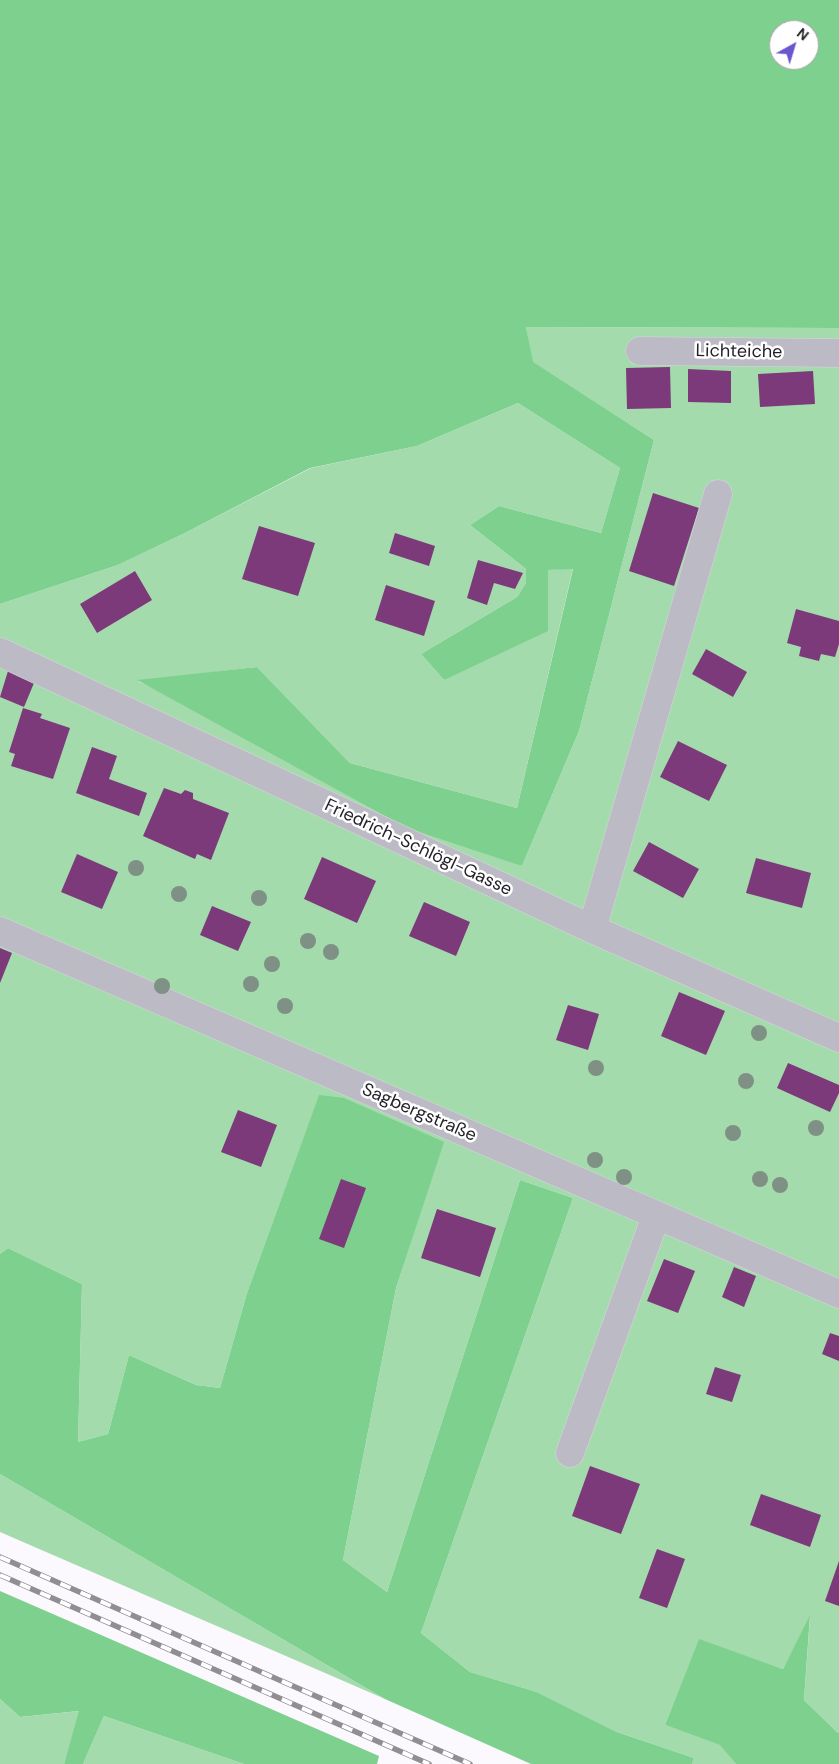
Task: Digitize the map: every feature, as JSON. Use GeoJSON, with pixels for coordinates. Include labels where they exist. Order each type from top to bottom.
{"type":"FeatureCollection","features":[{"type":"Feature","properties":{"kind":"street","name":"Lichteiche"},"geometry":{"type":"LineString","coordinates":[[640,351],[839,354]]}},
{"type":"Feature","properties":{"kind":"street"},"geometry":{"type":"LineString","coordinates":[[592,929],[718,494]]}},
{"type":"Feature","properties":{"kind":"street","name":"Friedrich-Schlögl-Gasse"},"geometry":{"type":"LineString","coordinates":[[0,652],[592,929],[839,1038]]}},
{"type":"Feature","properties":{"kind":"street","name":"Sagbergstraße"},"geometry":{"type":"LineString","coordinates":[[0,931],[839,1294]]}},
{"type":"Feature","properties":{"kind":"street"},"geometry":{"type":"LineString","coordinates":[[570,1454],[656,1216]]}},
{"type":"Feature","properties":{"kind":"green space"},"geometry":{"type":"Polygon","coordinates":[[[0,0],[839,0],[839,328],[526,327],[533,362],[654,440],[579,731],[522,866],[407,828],[137,680],[257,667],[350,763],[517,808],[573,569],[548,570],[548,631],[444,680],[421,654],[517,597],[526,583],[526,569],[470,525],[499,506],[601,533],[620,468],[518,403],[417,446],[310,468],[185,533],[118,565],[0,604],[0,0]]]}},
{"type":"Feature","properties":{"kind":"green space"},"geometry":{"type":"Polygon","coordinates":[[[526,327],[839,328],[839,1730],[838,1733],[804,1700],[810,1617],[783,1669],[699,1640],[665,1725],[721,1745],[736,1764],[692,1764],[694,1758],[617,1732],[537,1692],[470,1672],[421,1633],[573,1198],[520,1180],[387,1592],[343,1560],[396,1288],[443,1142],[319,1096],[247,1293],[220,1388],[196,1385],[129,1355],[108,1434],[78,1442],[82,1284],[8,1248],[0,1254],[0,604],[118,565],[311,468],[417,446],[518,403],[620,468],[601,533],[499,506],[470,525],[526,569],[526,583],[517,597],[421,654],[444,680],[548,570],[573,568],[517,808],[350,763],[257,667],[138,681],[522,866],[579,731],[654,440],[532,362],[526,327]]]}},
{"type":"Feature","properties":{"kind":"green space"},"geometry":{"type":"Polygon","coordinates":[[[319,1095],[344,1098],[444,1142],[396,1288],[343,1560],[387,1592],[520,1180],[573,1198],[421,1633],[470,1672],[537,1692],[617,1732],[694,1758],[692,1764],[531,1764],[385,1699],[0,1474],[0,1254],[8,1248],[82,1284],[78,1442],[108,1434],[129,1355],[196,1385],[220,1388],[247,1293],[319,1095]]]}},
{"type":"Feature","properties":{"kind":"green space"},"geometry":{"type":"Polygon","coordinates":[[[0,1474],[385,1699],[0,1532],[0,1474]]]}},
{"type":"Feature","properties":{"kind":"green space"},"geometry":{"type":"Polygon","coordinates":[[[0,1591],[379,1756],[377,1764],[244,1764],[104,1716],[83,1764],[64,1764],[79,1711],[20,1717],[0,1699],[0,1591]]]}},
{"type":"Feature","properties":{"kind":"green space"},"geometry":{"type":"Polygon","coordinates":[[[810,1615],[804,1700],[838,1733],[839,1730],[839,1764],[736,1764],[720,1745],[665,1725],[699,1639],[783,1669],[810,1615]]]}},
{"type":"Feature","properties":{"kind":"green space"},"geometry":{"type":"Polygon","coordinates":[[[0,1699],[20,1717],[80,1711],[64,1764],[0,1764],[0,1699]]]}},
{"type":"Feature","properties":{"kind":"green space"},"geometry":{"type":"Polygon","coordinates":[[[104,1716],[244,1764],[83,1764],[104,1716]]]}},
{"type":"Feature","properties":{"kind":"building"},"geometry":{"type":"Polygon","coordinates":[[[670,367],[671,408],[627,409],[626,368],[670,367]]]}},
{"type":"Feature","properties":{"kind":"building"},"geometry":{"type":"Polygon","coordinates":[[[688,369],[731,371],[731,403],[688,402],[688,369]]]}},
{"type":"Feature","properties":{"kind":"building"},"geometry":{"type":"Polygon","coordinates":[[[813,371],[815,404],[760,407],[758,374],[813,371]]]}},
{"type":"Feature","properties":{"kind":"building"},"geometry":{"type":"Polygon","coordinates":[[[653,493],[699,508],[674,586],[629,571],[653,493]]]}},
{"type":"Feature","properties":{"kind":"building"},"geometry":{"type":"Polygon","coordinates":[[[259,526],[315,543],[298,596],[242,579],[259,526]]]}},
{"type":"Feature","properties":{"kind":"building"},"geometry":{"type":"Polygon","coordinates":[[[395,533],[435,546],[429,566],[389,553],[395,533]]]}},
{"type":"Feature","properties":{"kind":"building"},"geometry":{"type":"Polygon","coordinates":[[[478,560],[523,573],[515,589],[494,583],[487,605],[467,598],[478,560]]]}},
{"type":"Feature","properties":{"kind":"building"},"geometry":{"type":"Polygon","coordinates":[[[135,571],[152,600],[97,633],[80,604],[135,571]]]}},
{"type":"Feature","properties":{"kind":"building"},"geometry":{"type":"Polygon","coordinates":[[[386,585],[435,601],[424,636],[375,620],[386,585]]]}},
{"type":"Feature","properties":{"kind":"building"},"geometry":{"type":"Polygon","coordinates":[[[796,609],[839,621],[839,644],[835,657],[821,654],[819,661],[799,656],[801,647],[787,643],[796,609]]]}},
{"type":"Feature","properties":{"kind":"building"},"geometry":{"type":"Polygon","coordinates":[[[706,649],[747,672],[733,697],[692,674],[706,649]]]}},
{"type":"Feature","properties":{"kind":"building"},"geometry":{"type":"Polygon","coordinates":[[[8,671],[34,683],[24,707],[0,697],[8,671]]]}},
{"type":"Feature","properties":{"kind":"building"},"geometry":{"type":"Polygon","coordinates":[[[23,708],[42,714],[40,718],[70,728],[53,779],[11,766],[15,754],[9,752],[23,708]]]}},
{"type":"Feature","properties":{"kind":"building"},"geometry":{"type":"Polygon","coordinates":[[[678,741],[727,765],[709,801],[660,777],[678,741]]]}},
{"type":"Feature","properties":{"kind":"building"},"geometry":{"type":"Polygon","coordinates":[[[92,747],[117,756],[109,779],[147,793],[139,816],[76,793],[92,747]]]}},
{"type":"Feature","properties":{"kind":"building"},"geometry":{"type":"Polygon","coordinates":[[[164,788],[181,794],[185,790],[193,793],[193,799],[229,813],[211,860],[197,854],[195,859],[143,836],[164,788]]]}},
{"type":"Feature","properties":{"kind":"building"},"geometry":{"type":"Polygon","coordinates":[[[649,842],[699,869],[683,898],[633,871],[649,842]]]}},
{"type":"Feature","properties":{"kind":"building"},"geometry":{"type":"Polygon","coordinates":[[[77,854],[118,872],[102,909],[61,892],[77,854]]]}},
{"type":"Feature","properties":{"kind":"building"},"geometry":{"type":"Polygon","coordinates":[[[322,857],[376,881],[357,923],[304,899],[322,857]]]}},
{"type":"Feature","properties":{"kind":"building"},"geometry":{"type":"Polygon","coordinates":[[[756,858],[811,873],[802,908],[746,893],[756,858]]]}},
{"type":"Feature","properties":{"kind":"building"},"geometry":{"type":"Polygon","coordinates":[[[424,902],[470,922],[456,956],[409,936],[424,902]]]}},
{"type":"Feature","properties":{"kind":"building"},"geometry":{"type":"Polygon","coordinates":[[[212,906],[251,922],[238,951],[200,935],[212,906]]]}},
{"type":"Feature","properties":{"kind":"building"},"geometry":{"type":"Polygon","coordinates":[[[0,948],[12,953],[0,983],[0,948]]]}},
{"type":"Feature","properties":{"kind":"building"},"geometry":{"type":"Polygon","coordinates":[[[679,992],[725,1011],[706,1055],[661,1036],[679,992]]]}},
{"type":"Feature","properties":{"kind":"building"},"geometry":{"type":"Polygon","coordinates":[[[568,1005],[599,1014],[588,1050],[556,1040],[568,1005]]]}},
{"type":"Feature","properties":{"kind":"building"},"geometry":{"type":"Polygon","coordinates":[[[788,1063],[839,1085],[839,1093],[830,1112],[777,1088],[788,1063]]]}},
{"type":"Feature","properties":{"kind":"building"},"geometry":{"type":"Polygon","coordinates":[[[238,1110],[277,1125],[261,1167],[221,1152],[238,1110]]]}},
{"type":"Feature","properties":{"kind":"building"},"geometry":{"type":"Polygon","coordinates":[[[341,1179],[366,1188],[344,1248],[319,1239],[341,1179]]]}},
{"type":"Feature","properties":{"kind":"building"},"geometry":{"type":"Polygon","coordinates":[[[437,1209],[496,1228],[480,1277],[421,1258],[437,1209]]]}},
{"type":"Feature","properties":{"kind":"building"},"geometry":{"type":"Polygon","coordinates":[[[664,1259],[695,1271],[678,1313],[647,1301],[664,1259]]]}},
{"type":"Feature","properties":{"kind":"building"},"geometry":{"type":"Polygon","coordinates":[[[734,1267],[756,1276],[744,1307],[722,1297],[734,1267]]]}},
{"type":"Feature","properties":{"kind":"building"},"geometry":{"type":"Polygon","coordinates":[[[830,1333],[839,1336],[839,1361],[822,1354],[830,1333]]]}},
{"type":"Feature","properties":{"kind":"building"},"geometry":{"type":"Polygon","coordinates":[[[715,1367],[741,1375],[732,1402],[706,1394],[715,1367]]]}},
{"type":"Feature","properties":{"kind":"building"},"geometry":{"type":"Polygon","coordinates":[[[590,1466],[640,1484],[621,1534],[572,1516],[590,1466]]]}},
{"type":"Feature","properties":{"kind":"building"},"geometry":{"type":"Polygon","coordinates":[[[761,1494],[821,1515],[810,1547],[750,1525],[761,1494]]]}},
{"type":"Feature","properties":{"kind":"building"},"geometry":{"type":"Polygon","coordinates":[[[657,1549],[685,1559],[667,1608],[639,1598],[657,1549]]]}},
{"type":"Feature","properties":{"kind":"building"},"geometry":{"type":"Polygon","coordinates":[[[839,1561],[839,1606],[825,1601],[839,1561]]]}},
{"type":"Feature","properties":{"kind":"railway"},"geometry":{"type":"LineString","coordinates":[[0,1557],[470,1764]]}},
{"type":"Feature","properties":{"kind":"railway"},"geometry":{"type":"LineString","coordinates":[[0,1575],[429,1764]]}}]}
